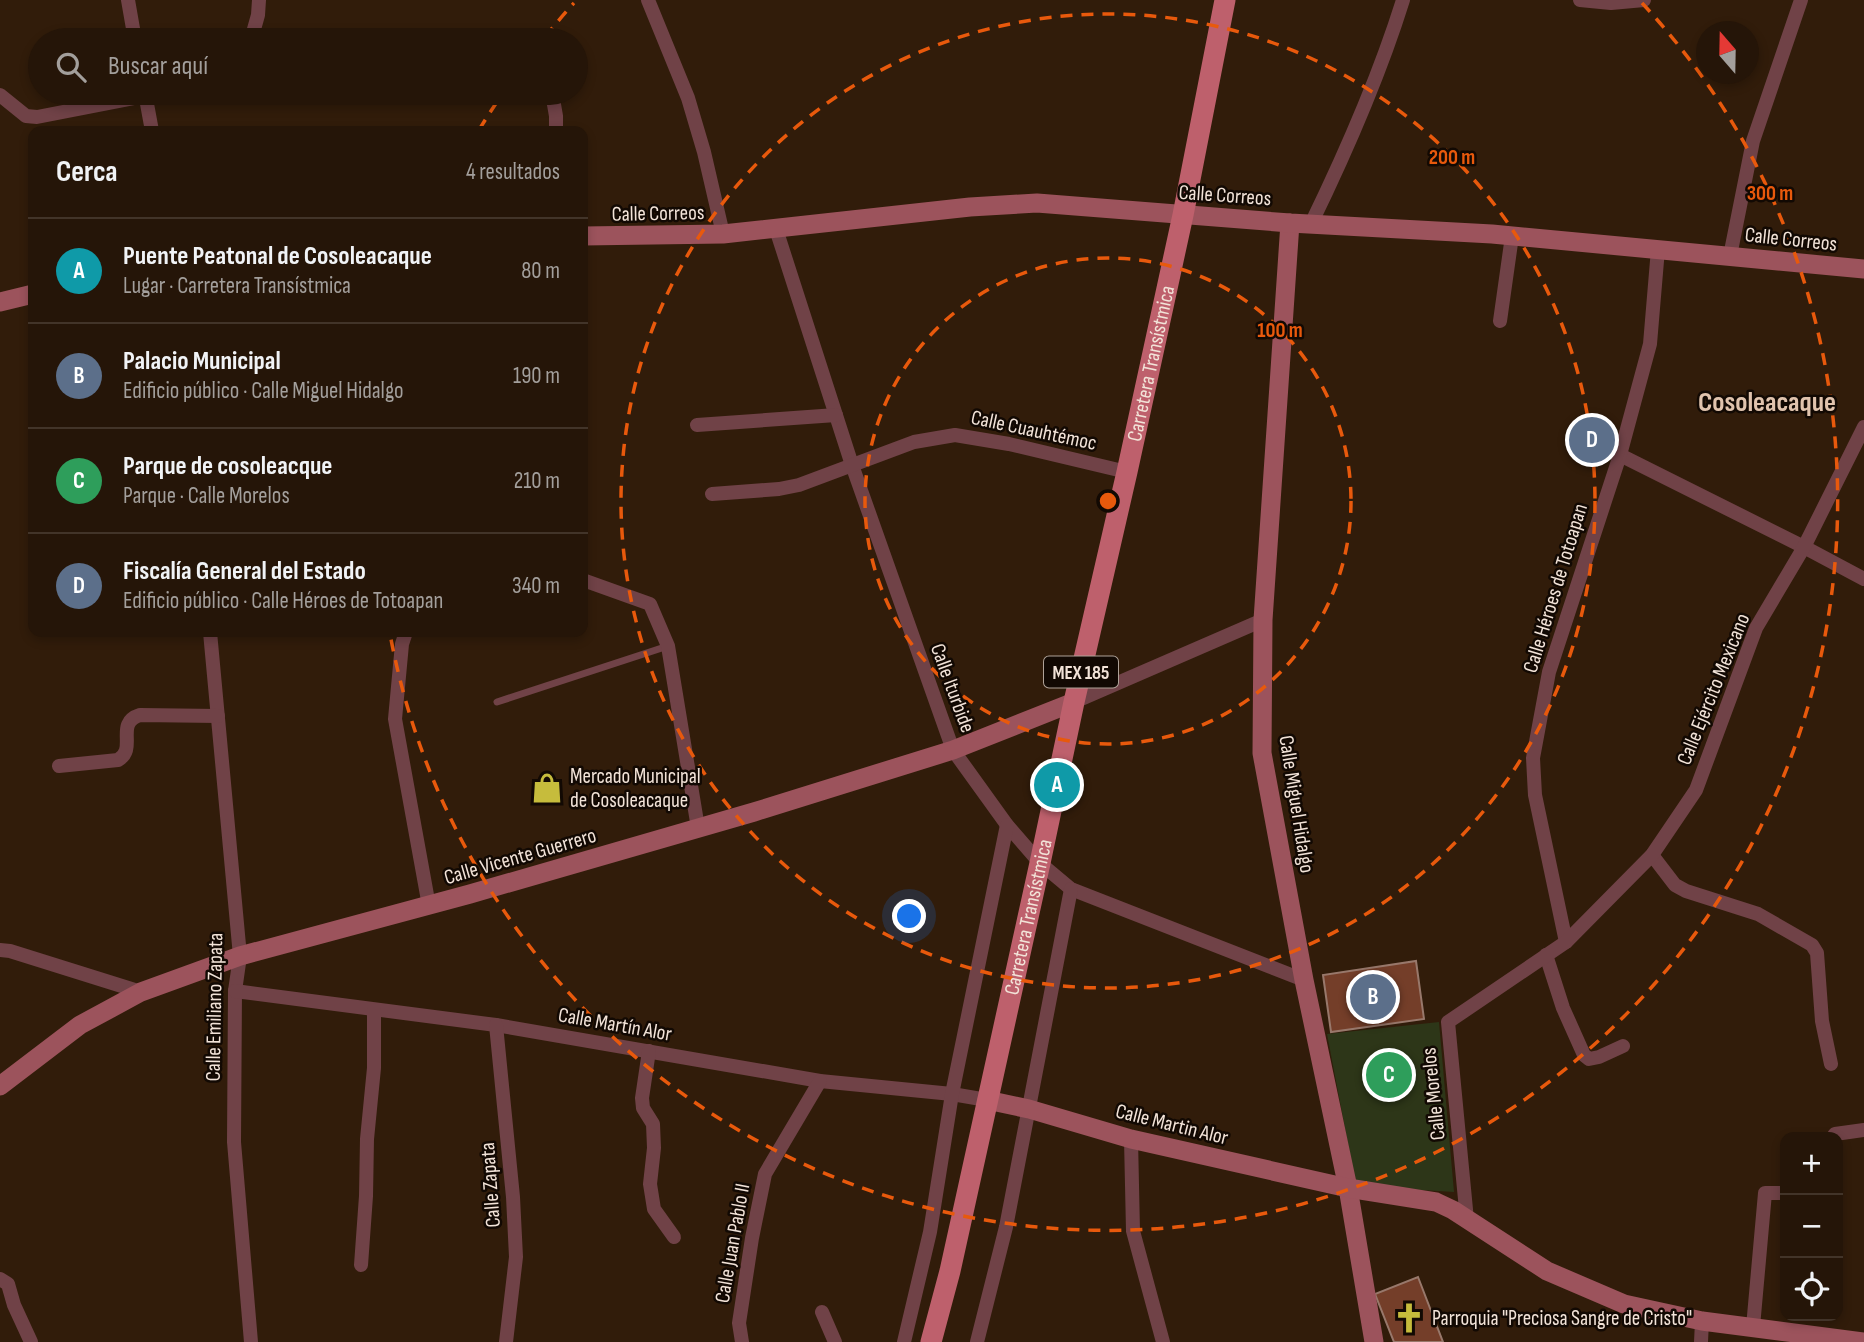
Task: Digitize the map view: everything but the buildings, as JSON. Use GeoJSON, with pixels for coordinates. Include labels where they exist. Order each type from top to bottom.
{"type":"FeatureCollection","features":[{"type":"Feature","properties":{"kind":"main road","name":"Carretera Transístmica"},"geometry":{"type":"LineString","coordinates":[[931,1342],[950,1271],[1127,472],[1183,215],[1225,0]]}},
{"type":"Feature","properties":{"kind":"main road","name":"Calle Correos"},"geometry":{"type":"LineString","coordinates":[[588,236],[723,234],[970,207],[1037,203],[1290,223],[1512,236],[1864,269]]}},
{"type":"Feature","properties":{"kind":"main road","name":"Calle Miguel Hidalgo"},"geometry":{"type":"LineString","coordinates":[[1290,223],[1263,620],[1262,753],[1304,980],[1348,1188],[1374,1342]]}},
{"type":"Feature","properties":{"kind":"main road"},"geometry":{"type":"LineString","coordinates":[[0,302],[28,295]]}},
{"type":"Feature","properties":{"kind":"main road","name":"Calle Vicente Guerrero"},"geometry":{"type":"LineString","coordinates":[[0,1086],[80,1025],[141,992],[240,956],[429,906],[698,828],[953,750],[1074,702]]}},
{"type":"Feature","properties":{"kind":"main road","name":"Calle Martin Alor"},"geometry":{"type":"LineString","coordinates":[[987,1100],[1029,1109],[1131,1139],[1348,1188],[1436,1202],[1453,1210],[1547,1271],[1624,1304],[1702,1321],[1864,1342]]}},
{"type":"Feature","properties":{"kind":"street"},"geometry":{"type":"LineString","coordinates":[[128,0],[133,28]]}},
{"type":"Feature","properties":{"kind":"street"},"geometry":{"type":"LineString","coordinates":[[254,28],[259,0]]}},
{"type":"Feature","properties":{"kind":"street"},"geometry":{"type":"LineString","coordinates":[[648,0],[688,98],[723,234]]}},
{"type":"Feature","properties":{"kind":"street"},"geometry":{"type":"LineString","coordinates":[[1311,224],[1350,142],[1403,0]]}},
{"type":"Feature","properties":{"kind":"street"},"geometry":{"type":"LineString","coordinates":[[1580,0],[1611,3],[1644,0]]}},
{"type":"Feature","properties":{"kind":"street"},"geometry":{"type":"LineString","coordinates":[[1730,256],[1753,141],[1801,0]]}},
{"type":"Feature","properties":{"kind":"street"},"geometry":{"type":"LineString","coordinates":[[0,95],[26,116],[37,117],[93,105]]}},
{"type":"Feature","properties":{"kind":"street"},"geometry":{"type":"LineString","coordinates":[[147,105],[151,126]]}},
{"type":"Feature","properties":{"kind":"street"},"geometry":{"type":"LineString","coordinates":[[554,105],[556,126]]}},
{"type":"Feature","properties":{"kind":"street","name":"Calle Iturbide"},"geometry":{"type":"LineString","coordinates":[[776,229],[852,465],[953,750],[1007,825],[1040,863],[1071,889],[1304,980]]}},
{"type":"Feature","properties":{"kind":"street"},"geometry":{"type":"LineString","coordinates":[[1500,321],[1512,236]]}},
{"type":"Feature","properties":{"kind":"street","name":"Calle Héroes de Totoapan"},"geometry":{"type":"LineString","coordinates":[[1566,942],[1535,795],[1533,758],[1549,672],[1620,455],[1650,344],[1658,249]]}},
{"type":"Feature","properties":{"kind":"street"},"geometry":{"type":"LineString","coordinates":[[697,425],[836,415]]}},
{"type":"Feature","properties":{"kind":"street","name":"Calle Ejército Mexicano"},"geometry":{"type":"LineString","coordinates":[[1566,942],[1651,855],[1696,790],[1756,628],[1804,547],[1864,427]]}},
{"type":"Feature","properties":{"kind":"street","name":"Calle Cuauhtémoc"},"geometry":{"type":"LineString","coordinates":[[712,494],[799,485],[915,442],[956,435],[1009,444],[1127,472]]}},
{"type":"Feature","properties":{"kind":"street"},"geometry":{"type":"LineString","coordinates":[[1620,455],[1864,579]]}},
{"type":"Feature","properties":{"kind":"street"},"geometry":{"type":"LineString","coordinates":[[588,582],[650,604],[668,646],[698,828]]}},
{"type":"Feature","properties":{"kind":"street","name":"Calle Vicente Guerrero"},"geometry":{"type":"LineString","coordinates":[[1074,702],[1263,620]]}},
{"type":"Feature","properties":{"kind":"street","name":"Calle Emiliano Zapata"},"geometry":{"type":"LineString","coordinates":[[210,637],[240,956],[235,991],[234,1142],[251,1342]]}},
{"type":"Feature","properties":{"kind":"street"},"geometry":{"type":"LineString","coordinates":[[404,637],[395,719],[429,906]]}},
{"type":"Feature","properties":{"kind":"street"},"geometry":{"type":"LineString","coordinates":[[59,766],[123,758],[126,752],[128,723],[140,715],[218,716]]}},
{"type":"Feature","properties":{"kind":"street"},"geometry":{"type":"LineString","coordinates":[[904,1342],[930,1232],[952,1094],[1007,825]]}},
{"type":"Feature","properties":{"kind":"street"},"geometry":{"type":"LineString","coordinates":[[1651,855],[1675,885],[1758,914],[1812,945],[1817,953],[1822,1021],[1831,1064]]}},
{"type":"Feature","properties":{"kind":"street"},"geometry":{"type":"LineString","coordinates":[[976,1342],[1006,1227],[1071,889]]}},
{"type":"Feature","properties":{"kind":"street","name":"Calle Morelos"},"geometry":{"type":"LineString","coordinates":[[1467,1220],[1448,1022],[1566,942]]}},
{"type":"Feature","properties":{"kind":"street"},"geometry":{"type":"LineString","coordinates":[[0,950],[141,992]]}},
{"type":"Feature","properties":{"kind":"street"},"geometry":{"type":"LineString","coordinates":[[1546,955],[1563,1008],[1584,1055],[1589,1059],[1599,1057],[1623,1046]]}},
{"type":"Feature","properties":{"kind":"street","name":"Calle Martín Alor"},"geometry":{"type":"LineString","coordinates":[[235,991],[496,1025],[820,1081],[987,1100]]}},
{"type":"Feature","properties":{"kind":"street"},"geometry":{"type":"LineString","coordinates":[[361,1265],[367,1139],[374,1068],[374,1010]]}},
{"type":"Feature","properties":{"kind":"street","name":"Calle Zapata"},"geometry":{"type":"LineString","coordinates":[[496,1025],[513,1197],[516,1257],[506,1342]]}},
{"type":"Feature","properties":{"kind":"street"},"geometry":{"type":"LineString","coordinates":[[649,1051],[642,1098],[643,1108],[653,1124],[654,1148],[650,1184],[654,1209],[674,1237]]}},
{"type":"Feature","properties":{"kind":"street","name":"Calle Juan Pablo II"},"geometry":{"type":"LineString","coordinates":[[742,1342],[739,1323],[765,1174],[820,1081]]}},
{"type":"Feature","properties":{"kind":"street"},"geometry":{"type":"LineString","coordinates":[[1843,1133],[1864,1130]]}},
{"type":"Feature","properties":{"kind":"street"},"geometry":{"type":"LineString","coordinates":[[1131,1139],[1133,1231],[1163,1342]]}},
{"type":"Feature","properties":{"kind":"street"},"geometry":{"type":"LineString","coordinates":[[1753,1327],[1765,1193],[1780,1193]]}},
{"type":"Feature","properties":{"kind":"street"},"geometry":{"type":"LineString","coordinates":[[0,1279],[8,1284],[14,1305],[31,1342]]}},
{"type":"Feature","properties":{"kind":"street"},"geometry":{"type":"LineString","coordinates":[[822,1312],[835,1342]]}},
{"type":"Feature","properties":{"kind":"street"},"geometry":{"type":"LineString","coordinates":[[1701,1342],[1702,1321]]}},
{"type":"Feature","properties":{"kind":"lane"},"geometry":{"type":"LineString","coordinates":[[496,702],[668,646]]}},
{"type":"Feature","properties":{"kind":"green space"},"geometry":{"type":"Polygon","coordinates":[[[1439,1022],[1454,1192],[1356,1186],[1327,1034],[1439,1022]]]}},
{"type":"Feature","properties":{"kind":"place","name":"Fiscalía General del Estado"},"geometry":{"type":"Point","coordinates":[1592,440]}},
{"type":"Feature","properties":{"kind":"place","name":"Puente Peatonal de Cosoleacaque"},"geometry":{"type":"Point","coordinates":[1057,785]}},
{"type":"Feature","properties":{"kind":"place","name":"Mercado Municipal de Cosoleacaque"},"geometry":{"type":"Point","coordinates":[547,788]}},
{"type":"Feature","properties":{"kind":"place","name":"Palacio Municipal"},"geometry":{"type":"Point","coordinates":[1373,997]}},
{"type":"Feature","properties":{"kind":"place","name":"Parque de cosoleacque"},"geometry":{"type":"Point","coordinates":[1389,1075]}},
{"type":"Feature","properties":{"kind":"place","name":"Parroquia \"Preciosa Sangre de Cristo\""},"geometry":{"type":"Point","coordinates":[1409,1318]}},
{"type":"Feature","properties":{"kind":"district","name":"Cosoleacaque"},"geometry":{"type":"Point","coordinates":[1767,401]}}]}
